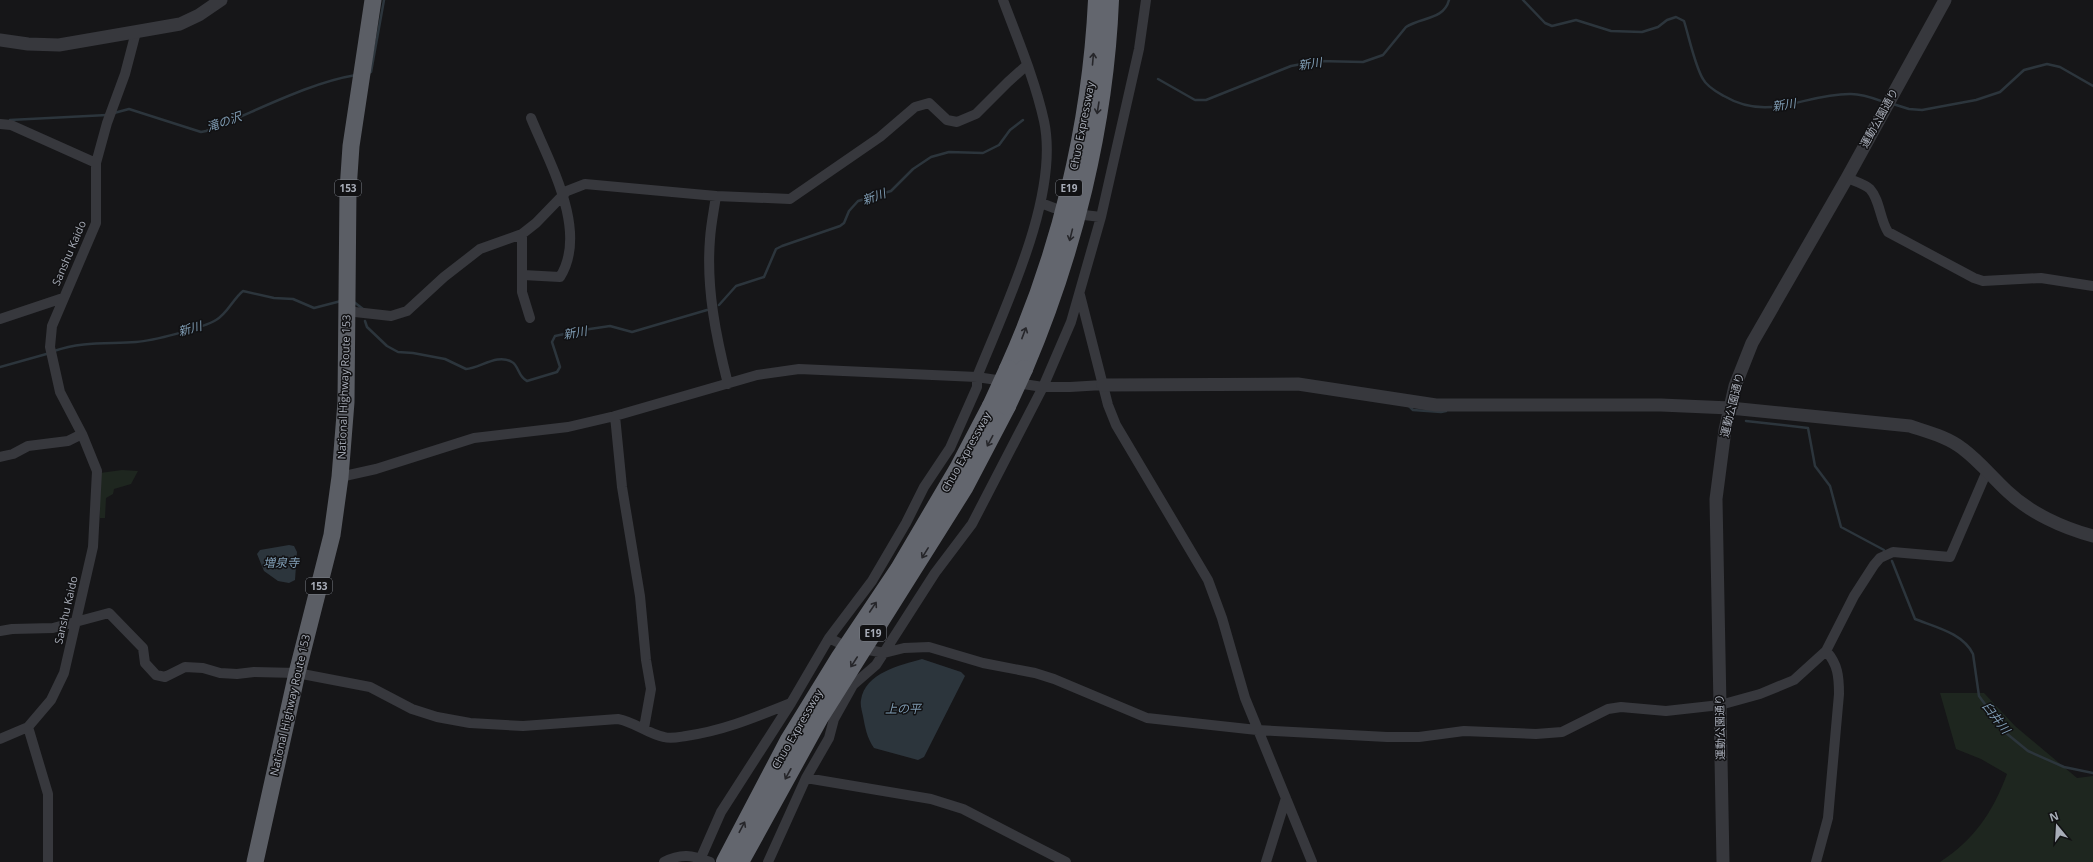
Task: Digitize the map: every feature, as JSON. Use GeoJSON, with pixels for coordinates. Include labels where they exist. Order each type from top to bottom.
{"type":"FeatureCollection","features":[{"type":"Feature","properties":{"kind":"highway","name":"National Highway Route 153"},"geometry":{"type":"LineString","coordinates":[[255,862],[297,673],[332,535],[340,477],[346,402],[348,190],[352,146],[373,0]]}},
{"type":"Feature","properties":{"kind":"highway","name":"Chuo Expressway"},"geometry":{"type":"LineString","coordinates":[[740,862],[820,718],[964,488],[999,406],[1055,287],[1070,241],[1081,196],[1094,134],[1106,63],[1100,2]]}},
{"type":"Feature","properties":{"kind":"highway","name":"Chuo Expressway"},"geometry":{"type":"LineString","coordinates":[[725,862],[789,740],[840,657],[899,569],[959,467],[999,406]]}},
{"type":"Feature","properties":{"kind":"street"},"geometry":{"type":"LineString","coordinates":[[0,40],[28,44],[59,45],[136,32],[180,24],[199,15],[221,0]]}},
{"type":"Feature","properties":{"kind":"street"},"geometry":{"type":"LineString","coordinates":[[664,862],[677,855],[703,861],[721,812],[791,702],[828,638],[872,581],[906,523],[924,487],[950,448],[977,387],[977,377],[1018,273],[1041,203],[1046,147],[1044,122],[1027,65],[1003,0]]}},
{"type":"Feature","properties":{"kind":"street"},"geometry":{"type":"LineString","coordinates":[[768,862],[806,778],[829,738],[834,719],[853,685],[876,665],[935,573],[972,524],[1043,387],[1071,322],[1080,296],[1101,216],[1139,50],[1146,0]]}},
{"type":"Feature","properties":{"kind":"street","name":"運動公園通り"},"geometry":{"type":"LineString","coordinates":[[1723,862],[1716,499],[1725,430],[1735,386],[1752,343],[1847,178],[1870,133],[1944,0]]}},
{"type":"Feature","properties":{"kind":"street","name":"Sanshu Kaido"},"geometry":{"type":"LineString","coordinates":[[28,727],[51,700],[64,673],[93,547],[96,519],[97,471],[82,434],[60,392],[50,347],[52,326],[96,223],[96,163],[108,120],[125,74],[136,32]]}},
{"type":"Feature","properties":{"kind":"street"},"geometry":{"type":"LineString","coordinates":[[347,304],[391,316],[407,311],[444,277],[480,249],[522,234],[536,223],[567,191],[585,184],[716,196],[790,199],[880,137],[915,107],[929,104],[947,120],[957,122],[976,114],[1027,65]]}},
{"type":"Feature","properties":{"kind":"street"},"geometry":{"type":"LineString","coordinates":[[523,275],[560,277],[568,256],[570,233],[568,211],[564,194],[531,118]]}},
{"type":"Feature","properties":{"kind":"street"},"geometry":{"type":"LineString","coordinates":[[0,124],[11,124],[96,163]]}},
{"type":"Feature","properties":{"kind":"street"},"geometry":{"type":"LineString","coordinates":[[1847,178],[1869,189],[1875,200],[1882,224],[1888,232],[1974,278],[1983,281],[2041,278],[2093,286]]}},
{"type":"Feature","properties":{"kind":"street"},"geometry":{"type":"LineString","coordinates":[[716,196],[710,239],[709,266],[716,340],[728,384]]}},
{"type":"Feature","properties":{"kind":"street"},"geometry":{"type":"LineString","coordinates":[[1041,203],[1054,208]]}},
{"type":"Feature","properties":{"kind":"street"},"geometry":{"type":"LineString","coordinates":[[1084,215],[1101,216]]}},
{"type":"Feature","properties":{"kind":"street"},"geometry":{"type":"LineString","coordinates":[[522,234],[522,292],[530,318]]}},
{"type":"Feature","properties":{"kind":"street"},"geometry":{"type":"LineString","coordinates":[[1080,296],[1103,385],[1116,425],[1208,580],[1222,618],[1245,698],[1312,862]]}},
{"type":"Feature","properties":{"kind":"street"},"geometry":{"type":"LineString","coordinates":[[0,319],[63,298]]}},
{"type":"Feature","properties":{"kind":"street"},"geometry":{"type":"LineString","coordinates":[[340,477],[376,469],[474,438],[568,427],[615,416],[757,376],[799,369],[977,377],[1043,387],[1070,388],[1103,385],[1215,386],[1270,382],[1305,385],[1436,405],[1661,405],[1730,408],[1910,426],[1937,434],[1963,449],[2009,493],[2049,520],[2074,531],[2093,536]]}},
{"type":"Feature","properties":{"kind":"street"},"geometry":{"type":"LineString","coordinates":[[615,416],[622,487],[640,596],[646,660],[651,689],[644,728]]}},
{"type":"Feature","properties":{"kind":"street"},"geometry":{"type":"LineString","coordinates":[[0,457],[12,454],[28,446],[68,441],[82,434]]}},
{"type":"Feature","properties":{"kind":"street"},"geometry":{"type":"LineString","coordinates":[[869,650],[884,653],[904,648],[929,647],[983,663],[1035,673],[1054,679],[1147,718],[1257,730],[1387,737],[1419,737],[1464,731],[1536,734],[1562,732],[1608,709],[1621,707],[1666,711],[1720,705],[1760,694],[1794,680],[1826,651],[1854,596],[1880,558],[1893,552],[1950,557],[1987,471]]}},
{"type":"Feature","properties":{"kind":"street"},"geometry":{"type":"LineString","coordinates":[[0,631],[12,629],[52,628],[109,613],[143,648],[145,663],[156,675],[165,677],[185,667],[203,668],[220,673],[237,674],[254,672],[297,673],[370,687],[412,709],[437,718],[470,723],[523,726],[618,719],[631,721],[664,737],[700,734],[738,725],[791,702]]}},
{"type":"Feature","properties":{"kind":"street"},"geometry":{"type":"LineString","coordinates":[[828,638],[839,643]]}},
{"type":"Feature","properties":{"kind":"street"},"geometry":{"type":"LineString","coordinates":[[1816,862],[1828,818],[1838,694],[1838,674],[1834,659],[1826,651]]}},
{"type":"Feature","properties":{"kind":"street"},"geometry":{"type":"LineString","coordinates":[[0,739],[28,727],[48,794],[48,862]]}},
{"type":"Feature","properties":{"kind":"street"},"geometry":{"type":"LineString","coordinates":[[806,778],[931,799],[963,809],[1066,862]]}},
{"type":"Feature","properties":{"kind":"street"},"geometry":{"type":"LineString","coordinates":[[1266,862],[1286,798]]}},
{"type":"Feature","properties":{"kind":"shaded area"},"geometry":{"type":"Polygon","coordinates":[[[122,470],[138,471],[131,484],[114,489],[113,494],[106,498],[105,518],[100,518],[100,473],[122,470]]]}},
{"type":"Feature","properties":{"kind":"shaded area"},"geometry":{"type":"Polygon","coordinates":[[[1940,693],[1984,693],[2015,726],[2077,778],[2093,776],[2093,862],[1940,862],[1963,844],[1981,824],[1989,813],[2007,774],[1981,759],[1956,749],[1940,693]]]}},
{"type":"Feature","properties":{"kind":"water","name":"増泉寺"},"geometry":{"type":"Polygon","coordinates":[[[289,545],[294,546],[297,552],[295,580],[289,583],[278,581],[264,571],[257,554],[260,550],[289,545]]]}},
{"type":"Feature","properties":{"kind":"water","name":"上の平"},"geometry":{"type":"Polygon","coordinates":[[[922,659],[961,672],[965,676],[924,757],[918,760],[874,748],[867,732],[861,708],[861,700],[864,691],[869,683],[876,677],[894,667],[922,659]]]}},
{"type":"Feature","properties":{"kind":"waterway","name":"滝の沢"},"geometry":{"type":"LineString","coordinates":[[369,73],[371,72],[384,0]]}},
{"type":"Feature","properties":{"kind":"waterway","name":"新川"},"geometry":{"type":"LineString","coordinates":[[1158,79],[1195,100],[1206,100],[1291,66],[1318,61],[1363,62],[1383,55],[1406,27],[1437,15],[1442,11],[1449,0]]}},
{"type":"Feature","properties":{"kind":"waterway","name":"新川"},"geometry":{"type":"LineString","coordinates":[[1523,0],[1545,23],[1552,26],[1576,20],[1611,31],[1642,32],[1658,27],[1667,20],[1676,17],[1684,21],[1697,67],[1705,82],[1715,91],[1741,104],[1757,107],[1772,107],[1834,95],[1851,94],[1864,95],[1884,102]]}},
{"type":"Feature","properties":{"kind":"waterway","name":"新川"},"geometry":{"type":"LineString","coordinates":[[1893,104],[1909,109],[1922,110],[1976,100],[2000,92],[2024,70],[2047,64],[2060,67],[2093,86]]}},
{"type":"Feature","properties":{"kind":"waterway","name":"滝の沢"},"geometry":{"type":"LineString","coordinates":[[114,113],[129,109],[201,132],[224,124],[299,91],[337,79],[356,75]]}},
{"type":"Feature","properties":{"kind":"waterway","name":"滝の沢"},"geometry":{"type":"LineString","coordinates":[[10,120],[107,115]]}},
{"type":"Feature","properties":{"kind":"waterway","name":"新川"},"geometry":{"type":"LineString","coordinates":[[719,305],[736,286],[764,277],[776,249],[840,226],[844,223],[849,211],[858,201],[891,191],[913,169],[931,157],[949,152],[983,153],[999,145],[1010,130],[1023,120]]}},
{"type":"Feature","properties":{"kind":"waterway","name":"新川"},"geometry":{"type":"LineString","coordinates":[[54,351],[85,344],[143,341],[165,337],[189,330],[216,320],[227,310],[243,291],[274,298],[293,299],[314,308],[341,301]]}},
{"type":"Feature","properties":{"kind":"waterway","name":"新川"},"geometry":{"type":"LineString","coordinates":[[354,302],[363,309]]}},
{"type":"Feature","properties":{"kind":"waterway","name":"新川"},"geometry":{"type":"LineString","coordinates":[[365,321],[367,327],[387,346],[398,352],[413,353],[445,359],[466,369],[495,360],[507,360],[516,366],[522,377],[527,381],[557,372],[560,367],[552,342],[555,336],[610,326],[632,332],[707,310]]}},
{"type":"Feature","properties":{"kind":"waterway","name":"新川"},"geometry":{"type":"LineString","coordinates":[[0,367],[50,353]]}},
{"type":"Feature","properties":{"kind":"waterway"},"geometry":{"type":"LineString","coordinates":[[1409,406],[1413,410],[1446,411]]}},
{"type":"Feature","properties":{"kind":"waterway"},"geometry":{"type":"LineString","coordinates":[[1746,421],[1808,428],[1815,466],[1830,486],[1841,527],[1884,550]]}},
{"type":"Feature","properties":{"kind":"waterway","name":"臼井川"},"geometry":{"type":"LineString","coordinates":[[1892,561],[1915,619],[1940,628],[1956,636],[1963,641],[1973,654],[1979,696],[2006,733],[2028,751],[2064,767],[2093,773]]}}]}
